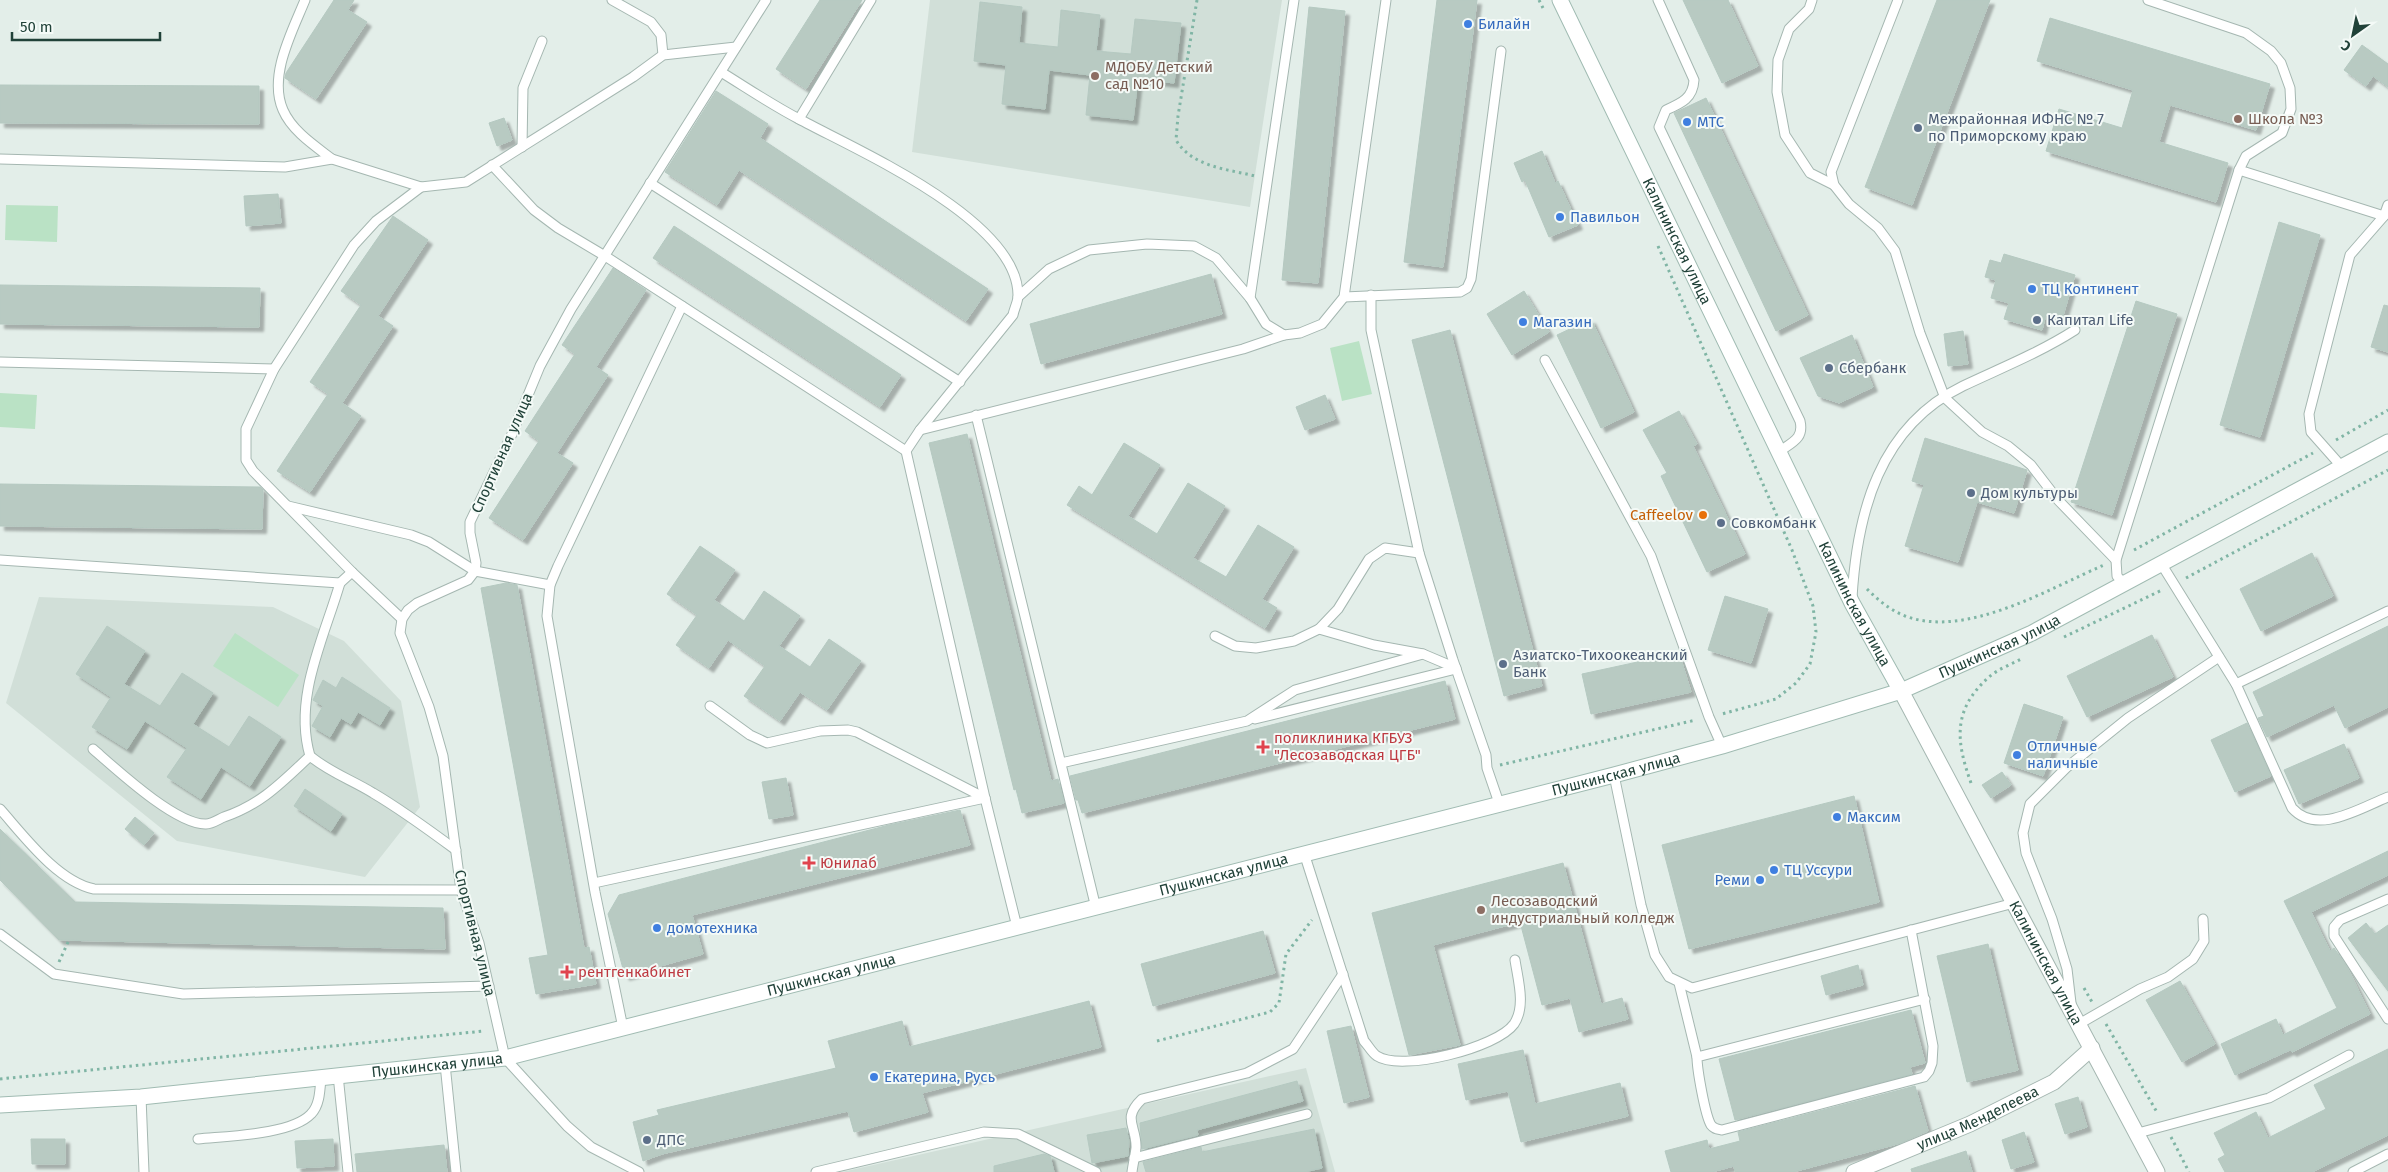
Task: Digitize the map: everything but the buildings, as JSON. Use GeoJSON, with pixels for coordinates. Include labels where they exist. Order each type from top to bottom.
{"type":"FeatureCollection","features":[{"type":"Feature","properties":{"kind":"main road","name":"Калининская улица"},"geometry":{"type":"LineString","coordinates":[[1560,0],[1852,603],[2138,1133],[2157,1172]]}},
{"type":"Feature","properties":{"kind":"main road","name":"Пушкинская улица"},"geometry":{"type":"LineString","coordinates":[[0,1105],[141,1097],[505,1058],[1722,746],[1901,691],[2032,633],[2125,585],[2388,442]]}},
{"type":"Feature","properties":{"kind":"main road","name":"улица Менделеева"},"geometry":{"type":"LineString","coordinates":[[1854,1172],[1970,1124],[2054,1082],[2092,1048]]}},
{"type":"Feature","properties":{"kind":"lane"},"geometry":{"type":"LineString","coordinates":[[305,0],[287,47],[280,78],[278,94],[284,112],[304,137],[332,159],[421,187],[466,182],[633,77],[663,55],[736,47]]}},
{"type":"Feature","properties":{"kind":"lane"},"geometry":{"type":"LineString","coordinates":[[612,0],[651,22],[661,35],[663,55]]}},
{"type":"Feature","properties":{"kind":"lane","name":"Спортивная улица"},"geometry":{"type":"LineString","coordinates":[[475,571],[476,563],[470,533],[470,522],[512,434],[540,366],[571,309],[766,0]]}},
{"type":"Feature","properties":{"kind":"lane"},"geometry":{"type":"LineString","coordinates":[[799,119],[871,0]]}},
{"type":"Feature","properties":{"kind":"lane"},"geometry":{"type":"LineString","coordinates":[[1250,298],[1294,0]]}},
{"type":"Feature","properties":{"kind":"lane"},"geometry":{"type":"LineString","coordinates":[[920,430],[1243,349],[1284,335],[1300,334],[1322,324],[1344,296],[1386,0]]}},
{"type":"Feature","properties":{"kind":"lane"},"geometry":{"type":"LineString","coordinates":[[1658,0],[1694,80],[1693,90],[1686,101],[1666,110],[1659,127],[1800,421],[1802,430],[1800,435],[1780,451]]}},
{"type":"Feature","properties":{"kind":"lane"},"geometry":{"type":"LineString","coordinates":[[1812,0],[1809,9],[1788,29],[1778,60],[1777,92],[1785,135],[1810,173],[1834,185],[1849,204],[1878,228],[1895,251],[1920,333],[1945,398],[1982,432],[2008,446],[2031,465],[2058,500],[2116,560]]}},
{"type":"Feature","properties":{"kind":"lane"},"geometry":{"type":"LineString","coordinates":[[1834,185],[1831,172],[1898,0]]}},
{"type":"Feature","properties":{"kind":"lane"},"geometry":{"type":"LineString","coordinates":[[2125,585],[2117,576],[2116,560],[2239,170],[2246,156],[2282,133],[2291,109],[2290,88],[2280,64],[2271,51],[2246,33],[2148,0]]}},
{"type":"Feature","properties":{"kind":"lane"},"geometry":{"type":"LineString","coordinates":[[522,147],[524,88],[542,41]]}},
{"type":"Feature","properties":{"kind":"lane"},"geometry":{"type":"LineString","coordinates":[[1344,296],[1460,292],[1467,288],[1471,279],[1501,51]]}},
{"type":"Feature","properties":{"kind":"lane"},"geometry":{"type":"LineString","coordinates":[[721,72],[799,119],[906,176],[956,208],[1004,255],[1014,277],[1018,297],[1013,315],[920,430],[906,451]]}},
{"type":"Feature","properties":{"kind":"lane"},"geometry":{"type":"LineString","coordinates":[[0,159],[285,167],[332,159]]}},
{"type":"Feature","properties":{"kind":"lane"},"geometry":{"type":"LineString","coordinates":[[492,165],[534,210],[558,228],[605,256],[906,451],[985,798],[1018,927]]}},
{"type":"Feature","properties":{"kind":"lane"},"geometry":{"type":"LineString","coordinates":[[2239,170],[2384,216]]}},
{"type":"Feature","properties":{"kind":"lane"},"geometry":{"type":"LineString","coordinates":[[650,183],[960,382]]}},
{"type":"Feature","properties":{"kind":"lane"},"geometry":{"type":"LineString","coordinates":[[421,187],[376,221],[354,245],[274,369],[246,429],[246,460],[253,471],[352,572],[402,619],[408,610],[418,603],[468,580],[475,571]]}},
{"type":"Feature","properties":{"kind":"lane"},"geometry":{"type":"LineString","coordinates":[[2342,467],[2311,432],[2309,414],[2350,255],[2384,216],[2388,205]]}},
{"type":"Feature","properties":{"kind":"lane"},"geometry":{"type":"LineString","coordinates":[[1018,297],[1049,269],[1089,250],[1146,244],[1194,246],[1216,258],[1250,298],[1266,324],[1284,335]]}},
{"type":"Feature","properties":{"kind":"lane"},"geometry":{"type":"LineString","coordinates":[[1371,296],[1372,330],[1419,552],[1486,755],[1487,768],[1499,803]]}},
{"type":"Feature","properties":{"kind":"lane"},"geometry":{"type":"LineString","coordinates":[[623,1028],[594,883],[547,616],[550,585],[682,306]]}},
{"type":"Feature","properties":{"kind":"lane"},"geometry":{"type":"LineString","coordinates":[[1852,603],[1854,570],[1860,530],[1878,471],[1904,430],[1961,387],[2050,347],[2075,330]]}},
{"type":"Feature","properties":{"kind":"lane"},"geometry":{"type":"LineString","coordinates":[[1545,360],[1652,556],[1709,717],[1722,746]]}},
{"type":"Feature","properties":{"kind":"lane"},"geometry":{"type":"LineString","coordinates":[[0,362],[274,369]]}},
{"type":"Feature","properties":{"kind":"lane"},"geometry":{"type":"LineString","coordinates":[[976,415],[1096,908]]}},
{"type":"Feature","properties":{"kind":"lane"},"geometry":{"type":"LineString","coordinates":[[288,506],[411,535],[429,542],[475,571],[550,585]]}},
{"type":"Feature","properties":{"kind":"lane"},"geometry":{"type":"LineString","coordinates":[[1215,636],[1235,646],[1256,648],[1294,641],[1319,629],[1338,609],[1369,559],[1385,548],[1419,552]]}},
{"type":"Feature","properties":{"kind":"lane"},"geometry":{"type":"LineString","coordinates":[[0,560],[340,583]]}},
{"type":"Feature","properties":{"kind":"lane"},"geometry":{"type":"LineString","coordinates":[[2162,565],[2236,684],[2292,808],[2299,816],[2313,821],[2335,819],[2388,797]]}},
{"type":"Feature","properties":{"kind":"lane"},"geometry":{"type":"LineString","coordinates":[[352,572],[340,583],[310,679],[305,738],[310,756],[322,766],[372,792],[404,812],[456,850]]}},
{"type":"Feature","properties":{"kind":"lane"},"geometry":{"type":"LineString","coordinates":[[2236,684],[2388,611]]}},
{"type":"Feature","properties":{"kind":"lane","name":"Спортивная улица"},"geometry":{"type":"LineString","coordinates":[[402,619],[400,633],[429,707],[443,756],[461,890],[479,943],[505,1058]]}},
{"type":"Feature","properties":{"kind":"lane"},"geometry":{"type":"LineString","coordinates":[[1319,629],[1374,645],[1423,654],[1456,668]]}},
{"type":"Feature","properties":{"kind":"lane"},"geometry":{"type":"LineString","coordinates":[[1247,721],[1295,690],[1423,654]]}},
{"type":"Feature","properties":{"kind":"lane"},"geometry":{"type":"LineString","coordinates":[[2072,1010],[2067,969],[2052,920],[2026,853],[2023,833],[2030,804],[2066,768],[2128,718],[2219,657]]}},
{"type":"Feature","properties":{"kind":"lane"},"geometry":{"type":"LineString","coordinates":[[1061,762],[1247,721],[1456,668]]}},
{"type":"Feature","properties":{"kind":"lane"},"geometry":{"type":"LineString","coordinates":[[710,706],[750,735],[767,743],[820,731],[848,730],[857,732],[985,798]]}},
{"type":"Feature","properties":{"kind":"lane"},"geometry":{"type":"LineString","coordinates":[[93,749],[143,792],[184,818],[206,824],[246,810],[288,777],[310,756]]}},
{"type":"Feature","properties":{"kind":"lane"},"geometry":{"type":"LineString","coordinates":[[1614,775],[1641,905],[1655,955],[1669,977],[1692,988],[2014,903]]}},
{"type":"Feature","properties":{"kind":"lane"},"geometry":{"type":"LineString","coordinates":[[594,883],[985,798]]}},
{"type":"Feature","properties":{"kind":"lane"},"geometry":{"type":"LineString","coordinates":[[0,809],[44,858],[74,882],[94,889],[461,890]]}},
{"type":"Feature","properties":{"kind":"lane"},"geometry":{"type":"LineString","coordinates":[[1304,853],[1364,1041],[1377,1056],[1400,1061],[1456,1054],[1501,1036],[1514,1024],[1521,1007],[1515,960]]}},
{"type":"Feature","properties":{"kind":"lane"},"geometry":{"type":"LineString","coordinates":[[2388,899],[2340,920],[2334,927],[2334,936],[2388,1019]]}},
{"type":"Feature","properties":{"kind":"lane"},"geometry":{"type":"LineString","coordinates":[[2079,1024],[2140,990],[2168,977],[2193,959],[2204,941],[2203,919]]}},
{"type":"Feature","properties":{"kind":"lane"},"geometry":{"type":"LineString","coordinates":[[1679,983],[1697,1056],[1710,1124],[1715,1129],[1722,1130],[1924,1077],[1929,1071],[1934,1055],[1912,930]]}},
{"type":"Feature","properties":{"kind":"lane"},"geometry":{"type":"LineString","coordinates":[[0,934],[54,974],[183,994],[489,986]]}},
{"type":"Feature","properties":{"kind":"lane"},"geometry":{"type":"LineString","coordinates":[[1132,1172],[1136,1146],[1130,1122],[1133,1107],[1142,1099],[1247,1073],[1293,1049],[1343,974]]}},
{"type":"Feature","properties":{"kind":"lane"},"geometry":{"type":"LineString","coordinates":[[1697,1056],[1925,999]]}},
{"type":"Feature","properties":{"kind":"lane"},"geometry":{"type":"LineString","coordinates":[[2138,1133],[2269,1098],[2349,1055]]}},
{"type":"Feature","properties":{"kind":"lane"},"geometry":{"type":"LineString","coordinates":[[505,1058],[567,1126],[591,1146],[639,1172]]}},
{"type":"Feature","properties":{"kind":"lane"},"geometry":{"type":"LineString","coordinates":[[445,1064],[456,1172]]}},
{"type":"Feature","properties":{"kind":"lane"},"geometry":{"type":"LineString","coordinates":[[338,1075],[348,1172]]}},
{"type":"Feature","properties":{"kind":"lane"},"geometry":{"type":"LineString","coordinates":[[198,1139],[285,1129],[311,1114],[318,1100],[321,1077]]}},
{"type":"Feature","properties":{"kind":"lane"},"geometry":{"type":"LineString","coordinates":[[141,1097],[144,1172]]}},
{"type":"Feature","properties":{"kind":"lane"},"geometry":{"type":"LineString","coordinates":[[1134,1158],[1307,1114]]}},
{"type":"Feature","properties":{"kind":"lane"},"geometry":{"type":"LineString","coordinates":[[816,1172],[984,1132],[1018,1134],[1040,1143],[1096,1172]]}},
{"type":"Feature","properties":{"kind":"lane"},"geometry":{"type":"LineString","coordinates":[[2354,1172],[2388,1154]]}},
{"type":"Feature","properties":{"kind":"path"},"geometry":{"type":"LineString","coordinates":[[1197,0],[1178,116],[1176,140],[1187,154],[1209,166],[1268,179]]}},
{"type":"Feature","properties":{"kind":"path"},"geometry":{"type":"LineString","coordinates":[[1539,0],[1543,9]]}},
{"type":"Feature","properties":{"kind":"path"},"geometry":{"type":"LineString","coordinates":[[1487,768],[1709,717],[1776,699],[1796,683],[1810,664],[1816,632],[1813,606],[1792,550],[1654,237]]}},
{"type":"Feature","properties":{"kind":"path"},"geometry":{"type":"LineString","coordinates":[[1854,570],[1861,583],[1880,602],[1905,616],[1937,622],[1970,618],[1998,611],[2116,560],[2388,410]]}},
{"type":"Feature","properties":{"kind":"path"},"geometry":{"type":"LineString","coordinates":[[2061,639],[2174,584],[2388,470]]}},
{"type":"Feature","properties":{"kind":"path"},"geometry":{"type":"LineString","coordinates":[[1973,788],[1963,759],[1960,723],[1962,716],[1968,702],[1990,677],[2026,656]]}},
{"type":"Feature","properties":{"kind":"path"},"geometry":{"type":"LineString","coordinates":[[1157,1041],[1270,1012],[1279,1003],[1286,954],[1321,907]]}},
{"type":"Feature","properties":{"kind":"path"},"geometry":{"type":"LineString","coordinates":[[54,974],[69,940]]}},
{"type":"Feature","properties":{"kind":"path"},"geometry":{"type":"LineString","coordinates":[[2081,984],[2165,1126],[2189,1172]]}},
{"type":"Feature","properties":{"kind":"path"},"geometry":{"type":"LineString","coordinates":[[0,1080],[499,1030]]}},
{"type":"Feature","properties":{"kind":"shaded area","name":"МДОБУ Детский сад №10"},"geometry":{"type":"Polygon","coordinates":[[[930,0],[1282,0],[1250,207],[912,152],[930,0]]]}},
{"type":"Feature","properties":{"kind":"shaded area"},"geometry":{"type":"Polygon","coordinates":[[[39,597],[273,607],[344,641],[401,701],[420,807],[365,877],[177,841],[6,703],[39,597]]]}},
{"type":"Feature","properties":{"kind":"shaded area"},"geometry":{"type":"Polygon","coordinates":[[[1306,1068],[1335,1172],[842,1172],[1306,1068]]]}},
{"type":"Feature","properties":{"kind":"green space"},"geometry":{"type":"Polygon","coordinates":[[[6,205],[58,206],[57,242],[5,240],[6,205]]]}},
{"type":"Feature","properties":{"kind":"green space"},"geometry":{"type":"Polygon","coordinates":[[[1359,341],[1372,394],[1342,401],[1330,348],[1359,341]]]}},
{"type":"Feature","properties":{"kind":"green space"},"geometry":{"type":"Polygon","coordinates":[[[0,393],[37,395],[35,429],[0,427],[0,393]]]}},
{"type":"Feature","properties":{"kind":"green space"},"geometry":{"type":"Polygon","coordinates":[[[235,633],[299,675],[278,707],[213,666],[235,633]]]}},
{"type":"Feature","properties":{"kind":"place","name":"Билайн"},"geometry":{"type":"Point","coordinates":[1468,24]}},
{"type":"Feature","properties":{"kind":"place","name":"МДОБУ Детский сад №10"},"geometry":{"type":"Point","coordinates":[1095,76]}},
{"type":"Feature","properties":{"kind":"place","name":"Школа №3"},"geometry":{"type":"Point","coordinates":[2238,119]}},
{"type":"Feature","properties":{"kind":"place","name":"МТС"},"geometry":{"type":"Point","coordinates":[1687,122]}},
{"type":"Feature","properties":{"kind":"place","name":"Межрайонная ИФНС № 7 по Приморскому краю"},"geometry":{"type":"Point","coordinates":[1918,128]}},
{"type":"Feature","properties":{"kind":"place","name":"Павильон"},"geometry":{"type":"Point","coordinates":[1560,217]}},
{"type":"Feature","properties":{"kind":"place","name":"ТЦ Континент"},"geometry":{"type":"Point","coordinates":[2032,289]}},
{"type":"Feature","properties":{"kind":"place","name":"Капитал Life"},"geometry":{"type":"Point","coordinates":[2037,320]}},
{"type":"Feature","properties":{"kind":"place","name":"Магазин"},"geometry":{"type":"Point","coordinates":[1523,322]}},
{"type":"Feature","properties":{"kind":"place","name":"Сбербанк"},"geometry":{"type":"Point","coordinates":[1829,368]}},
{"type":"Feature","properties":{"kind":"place","name":"Дом культуры"},"geometry":{"type":"Point","coordinates":[1971,493]}},
{"type":"Feature","properties":{"kind":"place","name":"Caffeelov"},"geometry":{"type":"Point","coordinates":[1703,515]}},
{"type":"Feature","properties":{"kind":"place","name":"Совкомбанк"},"geometry":{"type":"Point","coordinates":[1721,523]}},
{"type":"Feature","properties":{"kind":"place","name":"Азиатско-Тихоокеанский Банк"},"geometry":{"type":"Point","coordinates":[1503,664]}},
{"type":"Feature","properties":{"kind":"place","name":"поликлиника КГБУЗ \"Лесозаводская ЦГБ\""},"geometry":{"type":"Point","coordinates":[1263,747]}},
{"type":"Feature","properties":{"kind":"place","name":"Отличные наличные"},"geometry":{"type":"Point","coordinates":[2017,755]}},
{"type":"Feature","properties":{"kind":"place","name":"Максим"},"geometry":{"type":"Point","coordinates":[1837,817]}},
{"type":"Feature","properties":{"kind":"place","name":"Юнилаб"},"geometry":{"type":"Point","coordinates":[809,863]}},
{"type":"Feature","properties":{"kind":"place","name":"ТЦ Уссури"},"geometry":{"type":"Point","coordinates":[1774,870]}},
{"type":"Feature","properties":{"kind":"place","name":"Реми"},"geometry":{"type":"Point","coordinates":[1760,880]}},
{"type":"Feature","properties":{"kind":"place","name":"Лесозаводский индустриальный колледж"},"geometry":{"type":"Point","coordinates":[1481,910]}},
{"type":"Feature","properties":{"kind":"place","name":"домотехника"},"geometry":{"type":"Point","coordinates":[657,928]}},
{"type":"Feature","properties":{"kind":"place","name":"рентгенкабинет"},"geometry":{"type":"Point","coordinates":[567,972]}},
{"type":"Feature","properties":{"kind":"place","name":"Екатерина, Русь"},"geometry":{"type":"Point","coordinates":[874,1077]}},
{"type":"Feature","properties":{"kind":"place","name":"ДПС"},"geometry":{"type":"Point","coordinates":[647,1140]}}]}
